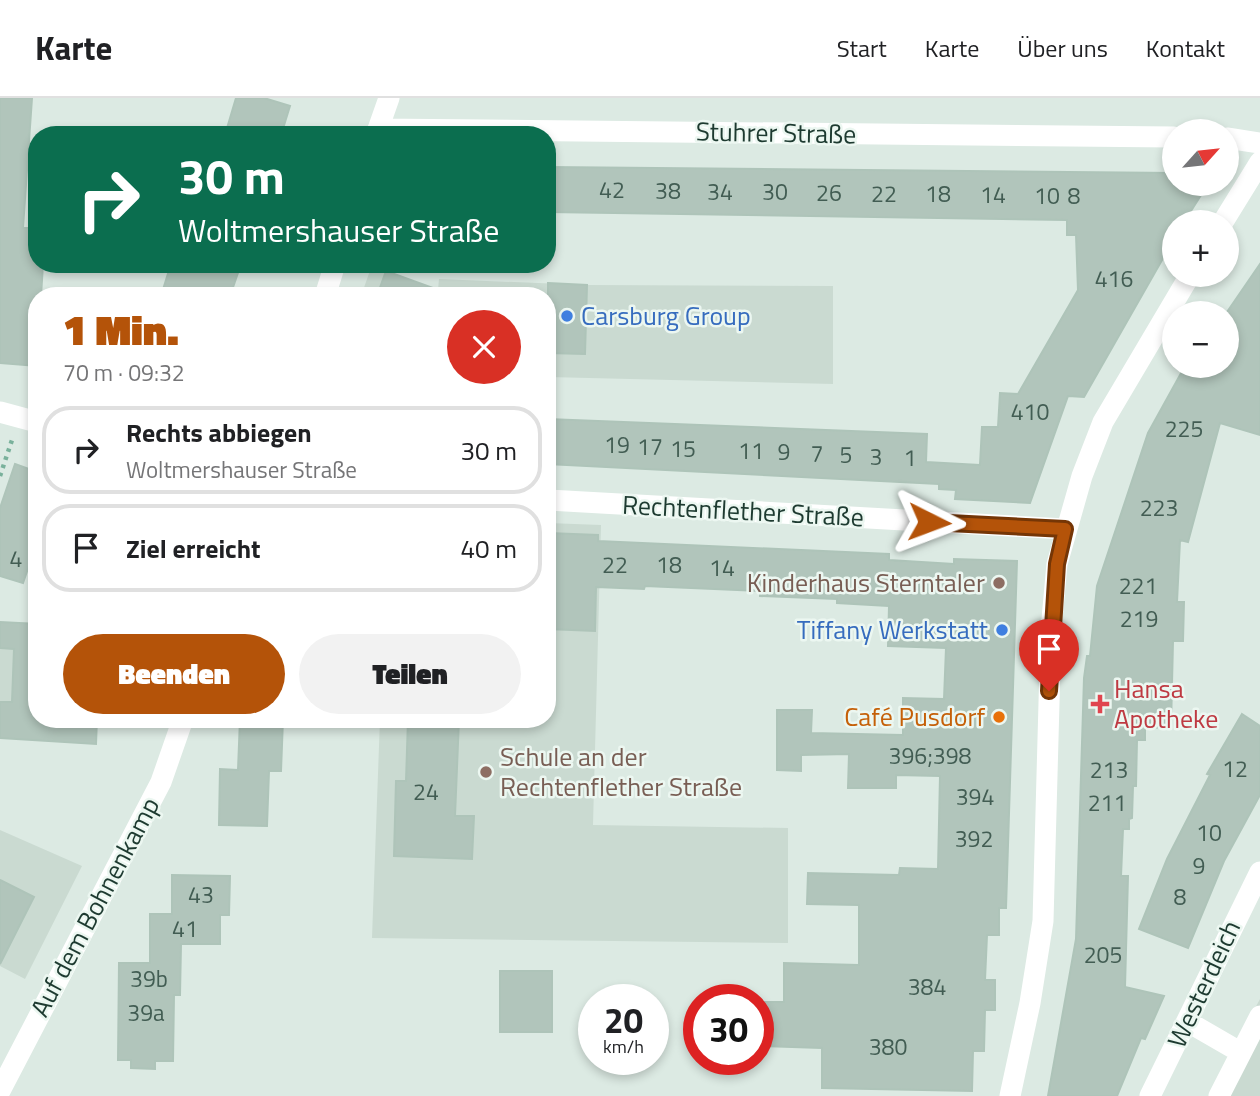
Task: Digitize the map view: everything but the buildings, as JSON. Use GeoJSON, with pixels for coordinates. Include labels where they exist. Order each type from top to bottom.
{"type":"FeatureCollection","features":[{"type":"Feature","properties":{"kind":"street"},"geometry":{"type":"LineString","coordinates":[[379,126],[388,98]]}},
{"type":"Feature","properties":{"kind":"street","name":"Stuhrer Straße"},"geometry":{"type":"LineString","coordinates":[[556,133],[1162,137]]}},
{"type":"Feature","properties":{"kind":"street"},"geometry":{"type":"LineString","coordinates":[[1239,140],[1260,144]]}},
{"type":"Feature","properties":{"kind":"street"},"geometry":{"type":"LineString","coordinates":[[1230,210],[1260,162]]}},
{"type":"Feature","properties":{"kind":"street"},"geometry":{"type":"LineString","coordinates":[[1010,1096],[1030,1003],[1043,922],[1051,630],[1057,564],[1065,529],[1103,422],[1183,287]]}},
{"type":"Feature","properties":{"kind":"street","name":"Rechtenflether Straße"},"geometry":{"type":"LineString","coordinates":[[556,500],[1065,529]]}},
{"type":"Feature","properties":{"kind":"street","name":"Auf dem Bohnenkamp"},"geometry":{"type":"LineString","coordinates":[[0,1091],[160,782],[180,728]]}},
{"type":"Feature","properties":{"kind":"street","name":"Westerdeich"},"geometry":{"type":"LineString","coordinates":[[1150,1096],[1260,873]]}},
{"type":"Feature","properties":{"kind":"street"},"geometry":{"type":"LineString","coordinates":[[1219,1096],[1260,1016]]}},
{"type":"Feature","properties":{"kind":"street"},"geometry":{"type":"LineString","coordinates":[[1188,1021],[1240,1052]]}},
{"type":"Feature","properties":{"kind":"path"},"geometry":{"type":"LineString","coordinates":[[0,476],[19,417]]}},
{"type":"Feature","properties":{"kind":"shaded area"},"geometry":{"type":"Polygon","coordinates":[[[369,273],[393,273],[430,287],[364,287],[369,273]]]}},
{"type":"Feature","properties":{"kind":"shaded area"},"geometry":{"type":"Polygon","coordinates":[[[439,279],[587,285],[833,286],[833,384],[556,377],[556,287],[438,287],[439,279]]]}},
{"type":"Feature","properties":{"kind":"shaded area","name":"Schule an der Rechtenflether Straße"},"geometry":{"type":"Polygon","coordinates":[[[556,523],[601,525],[593,825],[788,828],[788,943],[372,938],[380,728],[556,728],[556,523]]]}},
{"type":"Feature","properties":{"kind":"shaded area"},"geometry":{"type":"Polygon","coordinates":[[[0,622],[28,623],[28,722],[0,721],[0,622]]]}},
{"type":"Feature","properties":{"kind":"shaded area"},"geometry":{"type":"Polygon","coordinates":[[[0,830],[82,866],[25,979],[0,966],[0,830]]]}},
{"type":"Feature","properties":{"kind":"shaded area"},"geometry":{"type":"Polygon","coordinates":[[[1260,999],[1260,1096],[1211,1096],[1236,1043],[1260,999]]]}},
{"type":"Feature","properties":{"kind":"place","name":"Carsburg Group"},"geometry":{"type":"Point","coordinates":[567,316]}},
{"type":"Feature","properties":{"kind":"place","name":"Kinderhaus Sterntaler"},"geometry":{"type":"Point","coordinates":[999,583]}},
{"type":"Feature","properties":{"kind":"place","name":"Tiffany Werkstatt"},"geometry":{"type":"Point","coordinates":[1002,630]}},
{"type":"Feature","properties":{"kind":"place","name":"Hansa Apotheke"},"geometry":{"type":"Point","coordinates":[1100,704]}},
{"type":"Feature","properties":{"kind":"place","name":"Café Pusdorf"},"geometry":{"type":"Point","coordinates":[999,717]}},
{"type":"Feature","properties":{"kind":"place","name":"Schule an der Rechtenflether Straße"},"geometry":{"type":"Point","coordinates":[486,772]}},
{"type":"Feature","properties":{"kind":"route"},"geometry":{"type":"LineString","coordinates":[[929,522],[1065,529],[1057,564],[1049,691]]}}]}
